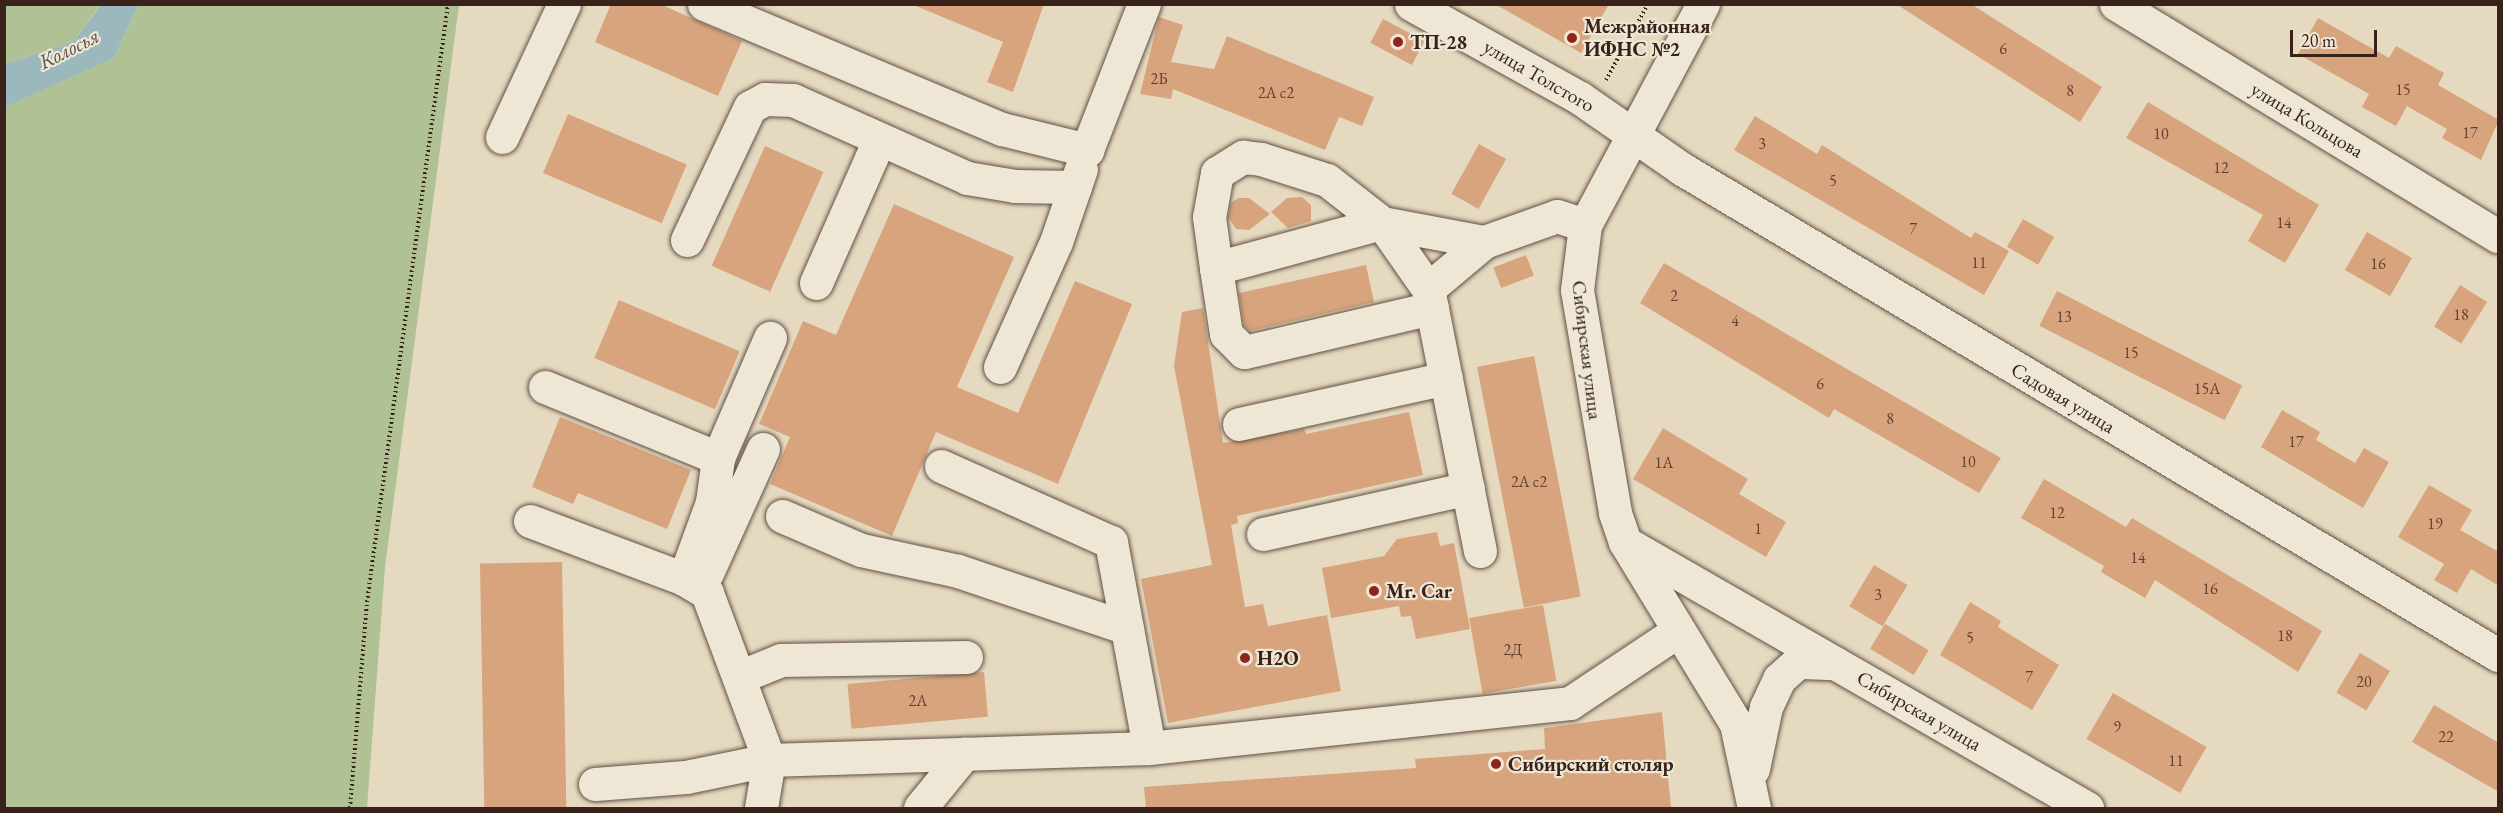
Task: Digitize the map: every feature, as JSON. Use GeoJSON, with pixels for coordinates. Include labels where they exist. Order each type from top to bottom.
{"type":"FeatureCollection","features":[{"type":"Feature","properties":{"kind":"street"},"geometry":{"type":"LineString","coordinates":[[502,137],[564,4]]}},
{"type":"Feature","properties":{"kind":"street"},"geometry":{"type":"LineString","coordinates":[[704,4],[1002,129],[1087,150]]}},
{"type":"Feature","properties":{"kind":"street"},"geometry":{"type":"LineString","coordinates":[[1000,367],[1074,187],[1144,4]]}},
{"type":"Feature","properties":{"kind":"street","name":"улица Толстого"},"geometry":{"type":"LineString","coordinates":[[1412,4],[1580,98],[1632,135]]}},
{"type":"Feature","properties":{"kind":"street","name":"Сибирская улица"},"geometry":{"type":"LineString","coordinates":[[1703,4],[1585,225],[1577,290],[1603,467],[1625,542],[1736,724],[1753,794]]}},
{"type":"Feature","properties":{"kind":"street","name":"улица Кольцова"},"geometry":{"type":"LineString","coordinates":[[2116,4],[2499,236]]}},
{"type":"Feature","properties":{"kind":"street"},"geometry":{"type":"LineString","coordinates":[[687,240],[750,106],[765,99],[793,100],[968,178],[1015,186],[1074,187]]}},
{"type":"Feature","properties":{"kind":"street","name":"Садовая улица"},"geometry":{"type":"LineString","coordinates":[[1632,135],[1807,245],[2499,655]]}},
{"type":"Feature","properties":{"kind":"street"},"geometry":{"type":"LineString","coordinates":[[816,284],[879,140]]}},
{"type":"Feature","properties":{"kind":"street"},"geometry":{"type":"LineString","coordinates":[[1480,551],[1430,299],[1382,223],[1326,180],[1243,157],[1227,162],[1210,188],[1216,268],[1226,334],[1244,352],[1430,299],[1484,242],[1557,216],[1585,225]]}},
{"type":"Feature","properties":{"kind":"street"},"geometry":{"type":"LineString","coordinates":[[1216,268],[1382,223],[1484,242]]}},
{"type":"Feature","properties":{"kind":"street"},"geometry":{"type":"LineString","coordinates":[[692,583],[712,502],[718,459],[770,338]]}},
{"type":"Feature","properties":{"kind":"street"},"geometry":{"type":"LineString","coordinates":[[1239,424],[1446,378]]}},
{"type":"Feature","properties":{"kind":"street"},"geometry":{"type":"LineString","coordinates":[[545,387],[718,459]]}},
{"type":"Feature","properties":{"kind":"street"},"geometry":{"type":"LineString","coordinates":[[692,583],[763,449]]}},
{"type":"Feature","properties":{"kind":"street"},"geometry":{"type":"LineString","coordinates":[[941,466],[1111,542],[1149,748]]}},
{"type":"Feature","properties":{"kind":"street"},"geometry":{"type":"LineString","coordinates":[[1263,534],[1468,488]]}},
{"type":"Feature","properties":{"kind":"street"},"geometry":{"type":"LineString","coordinates":[[782,516],[868,552],[958,571],[1127,628]]}},
{"type":"Feature","properties":{"kind":"street"},"geometry":{"type":"LineString","coordinates":[[530,521],[692,583],[712,602],[769,760],[761,808]]}},
{"type":"Feature","properties":{"kind":"street","name":"Сибирская улица"},"geometry":{"type":"LineString","coordinates":[[1625,542],[2087,808]]}},
{"type":"Feature","properties":{"kind":"street"},"geometry":{"type":"LineString","coordinates":[[595,784],[686,777],[769,760],[1149,748],[1570,703],[1678,631]]}},
{"type":"Feature","properties":{"kind":"street"},"geometry":{"type":"LineString","coordinates":[[739,677],[781,660],[966,657]]}},
{"type":"Feature","properties":{"kind":"street"},"geometry":{"type":"LineString","coordinates":[[1753,794],[1766,707],[1779,679],[1798,662],[1835,663]]}},
{"type":"Feature","properties":{"kind":"street"},"geometry":{"type":"LineString","coordinates":[[920,808],[964,754]]}},
{"type":"Feature","properties":{"kind":"path"},"geometry":{"type":"LineString","coordinates":[[350,808],[367,602],[448,4]]}},
{"type":"Feature","properties":{"kind":"path"},"geometry":{"type":"LineString","coordinates":[[1580,98],[1599,91],[1648,4]]}},
{"type":"Feature","properties":{"kind":"green space"},"geometry":{"type":"Polygon","coordinates":[[[101,4],[73,42],[5,64],[4,5],[101,4]]]}},
{"type":"Feature","properties":{"kind":"green space"},"geometry":{"type":"Polygon","coordinates":[[[138,5],[459,5],[385,567],[367,808],[5,808],[4,107],[114,58],[138,5]]]}},
{"type":"Feature","properties":{"kind":"water","name":"Колосья"},"geometry":{"type":"Polygon","coordinates":[[[101,5],[138,5],[114,58],[5,107],[5,64],[73,42],[101,5]]]}},
{"type":"Feature","properties":{"kind":"building"},"geometry":{"type":"Polygon","coordinates":[[[611,4],[660,4],[742,41],[718,96],[595,42],[611,4]]]}},
{"type":"Feature","properties":{"kind":"building"},"geometry":{"type":"Polygon","coordinates":[[[911,4],[1044,4],[1013,92],[987,82],[1003,42],[911,4]]]}},
{"type":"Feature","properties":{"kind":"building","name":"Межрайонная ИФНС №2"},"geometry":{"type":"Polygon","coordinates":[[[1495,4],[1609,4],[1581,53],[1495,4]]]}},
{"type":"Feature","properties":{"kind":"building"},"geometry":{"type":"Polygon","coordinates":[[[1896,4],[1971,4],[2102,87],[2080,122],[1896,4]]]}},
{"type":"Feature","properties":{"kind":"building"},"geometry":{"type":"Polygon","coordinates":[[[1159,17],[1183,25],[1171,62],[1214,69],[1227,36],[1374,97],[1362,126],[1339,117],[1325,150],[1173,89],[1171,99],[1140,94],[1159,17]]]}},
{"type":"Feature","properties":{"kind":"building"},"geometry":{"type":"Polygon","coordinates":[[[2318,18],[2389,58],[2396,46],[2444,73],[2438,85],[2499,120],[2481,160],[2442,138],[2447,129],[2407,106],[2396,126],[2362,107],[2369,94],[2298,54],[2318,18]]]}},
{"type":"Feature","properties":{"kind":"building","name":"ТП-28"},"geometry":{"type":"Polygon","coordinates":[[[1383,19],[1424,41],[1412,65],[1370,43],[1383,19]]]}},
{"type":"Feature","properties":{"kind":"building"},"geometry":{"type":"Polygon","coordinates":[[[2148,102],[2319,205],[2285,263],[2248,241],[2263,215],[2126,138],[2148,102]]]}},
{"type":"Feature","properties":{"kind":"building"},"geometry":{"type":"Polygon","coordinates":[[[568,114],[687,164],[662,223],[543,173],[568,114]]]}},
{"type":"Feature","properties":{"kind":"building"},"geometry":{"type":"Polygon","coordinates":[[[1755,116],[1817,154],[1822,145],[1971,238],[1975,232],[2009,251],[1984,295],[1734,150],[1755,116]]]}},
{"type":"Feature","properties":{"kind":"building"},"geometry":{"type":"Polygon","coordinates":[[[1479,144],[1506,159],[1478,209],[1451,194],[1479,144]]]}},
{"type":"Feature","properties":{"kind":"building"},"geometry":{"type":"Polygon","coordinates":[[[765,146],[823,172],[770,292],[712,266],[765,146]]]}},
{"type":"Feature","properties":{"kind":"building"},"geometry":{"type":"Polygon","coordinates":[[[1302,197],[1311,205],[1311,221],[1288,228],[1271,212],[1287,198],[1302,197]]]}},
{"type":"Feature","properties":{"kind":"building"},"geometry":{"type":"Polygon","coordinates":[[[1238,198],[1249,198],[1270,214],[1249,230],[1236,229],[1228,217],[1231,203],[1238,198]]]}},
{"type":"Feature","properties":{"kind":"building"},"geometry":{"type":"Polygon","coordinates":[[[894,204],[1014,257],[957,387],[1018,413],[1075,281],[1132,304],[1058,484],[936,432],[892,536],[770,484],[790,437],[759,424],[803,321],[836,335],[894,204]]]}},
{"type":"Feature","properties":{"kind":"building"},"geometry":{"type":"Polygon","coordinates":[[[2023,219],[2054,237],[2038,265],[2007,247],[2023,219]]]}},
{"type":"Feature","properties":{"kind":"building"},"geometry":{"type":"Polygon","coordinates":[[[2367,232],[2412,258],[2390,296],[2345,270],[2367,232]]]}},
{"type":"Feature","properties":{"kind":"building"},"geometry":{"type":"Polygon","coordinates":[[[1526,255],[1534,276],[1501,288],[1493,268],[1526,255]]]}},
{"type":"Feature","properties":{"kind":"building"},"geometry":{"type":"Polygon","coordinates":[[[1664,263],[2001,458],[1979,493],[1834,409],[1829,418],[1640,303],[1664,263]]]}},
{"type":"Feature","properties":{"kind":"building"},"geometry":{"type":"Polygon","coordinates":[[[1366,265],[1374,302],[1250,331],[1244,325],[1239,293],[1366,265]]]}},
{"type":"Feature","properties":{"kind":"building"},"geometry":{"type":"Polygon","coordinates":[[[2460,285],[2487,302],[2461,344],[2434,327],[2460,285]]]}},
{"type":"Feature","properties":{"kind":"building"},"geometry":{"type":"Polygon","coordinates":[[[2057,291],[2242,385],[2225,420],[2039,326],[2057,291]]]}},
{"type":"Feature","properties":{"kind":"building"},"geometry":{"type":"Polygon","coordinates":[[[619,300],[740,351],[715,409],[594,358],[619,300]]]}},
{"type":"Feature","properties":{"kind":"building"},"geometry":{"type":"Polygon","coordinates":[[[1203,308],[1223,443],[1304,429],[1306,434],[1409,412],[1423,475],[1237,516],[1238,523],[1231,525],[1245,607],[1263,604],[1268,626],[1327,615],[1341,691],[1168,723],[1141,579],[1212,565],[1174,366],[1182,312],[1203,308]]]}},
{"type":"Feature","properties":{"kind":"building"},"geometry":{"type":"Polygon","coordinates":[[[1534,356],[1581,596],[1524,608],[1477,367],[1534,356]]]}},
{"type":"Feature","properties":{"kind":"building"},"geometry":{"type":"Polygon","coordinates":[[[2282,410],[2320,432],[2316,440],[2355,463],[2364,448],[2389,462],[2363,508],[2261,447],[2282,410]]]}},
{"type":"Feature","properties":{"kind":"building"},"geometry":{"type":"Polygon","coordinates":[[[560,417],[691,470],[667,529],[578,493],[573,504],[532,487],[560,417]]]}},
{"type":"Feature","properties":{"kind":"building"},"geometry":{"type":"Polygon","coordinates":[[[1663,428],[1748,479],[1739,494],[1786,522],[1766,557],[1633,479],[1663,428]]]}},
{"type":"Feature","properties":{"kind":"building"},"geometry":{"type":"Polygon","coordinates":[[[2044,479],[2126,527],[2132,518],[2322,631],[2298,672],[2155,580],[2145,598],[2101,572],[2104,566],[2021,518],[2044,479]]]}},
{"type":"Feature","properties":{"kind":"building"},"geometry":{"type":"Polygon","coordinates":[[[2429,485],[2472,510],[2460,530],[2499,552],[2499,586],[2471,569],[2457,593],[2434,580],[2444,564],[2398,537],[2429,485]]]}},
{"type":"Feature","properties":{"kind":"building"},"geometry":{"type":"Polygon","coordinates":[[[1437,532],[1440,546],[1454,543],[1470,629],[1416,639],[1411,616],[1401,617],[1399,606],[1331,618],[1322,568],[1384,556],[1397,539],[1437,532]]]}},
{"type":"Feature","properties":{"kind":"building"},"geometry":{"type":"Polygon","coordinates":[[[562,562],[566,808],[484,808],[480,563],[562,562]]]}},
{"type":"Feature","properties":{"kind":"building"},"geometry":{"type":"Polygon","coordinates":[[[1874,565],[1907,585],[1883,626],[1849,606],[1874,565]]]}},
{"type":"Feature","properties":{"kind":"building"},"geometry":{"type":"Polygon","coordinates":[[[1970,602],[2001,621],[1998,627],[2059,665],[2032,710],[1940,655],[1970,602]]]}},
{"type":"Feature","properties":{"kind":"building"},"geometry":{"type":"Polygon","coordinates":[[[1543,605],[1556,681],[1483,694],[1469,618],[1543,605]]]}},
{"type":"Feature","properties":{"kind":"building"},"geometry":{"type":"Polygon","coordinates":[[[1885,624],[1929,650],[1914,675],[1870,649],[1885,624]]]}},
{"type":"Feature","properties":{"kind":"building"},"geometry":{"type":"Polygon","coordinates":[[[2360,653],[2390,671],[2366,710],[2336,692],[2360,653]]]}},
{"type":"Feature","properties":{"kind":"building"},"geometry":{"type":"Polygon","coordinates":[[[984,672],[988,717],[851,729],[848,684],[984,672]]]}},
{"type":"Feature","properties":{"kind":"building"},"geometry":{"type":"Polygon","coordinates":[[[2113,693],[2207,747],[2180,793],[2086,739],[2113,693]]]}},
{"type":"Feature","properties":{"kind":"building"},"geometry":{"type":"Polygon","coordinates":[[[2434,705],[2499,743],[2499,792],[2412,742],[2434,705]]]}},
{"type":"Feature","properties":{"kind":"building"},"geometry":{"type":"Polygon","coordinates":[[[1662,712],[1671,808],[1146,808],[1144,787],[1416,768],[1415,759],[1545,749],[1544,728],[1662,712]]]}},
{"type":"Feature","properties":{"kind":"place","name":"Межрайонная ИФНС №2"},"geometry":{"type":"Point","coordinates":[1572,38]}},
{"type":"Feature","properties":{"kind":"place","name":"ТП-28"},"geometry":{"type":"Point","coordinates":[1398,42]}},
{"type":"Feature","properties":{"kind":"place","name":"Mr. Car"},"geometry":{"type":"Point","coordinates":[1374,591]}},
{"type":"Feature","properties":{"kind":"place","name":"Н2О"},"geometry":{"type":"Point","coordinates":[1245,658]}},
{"type":"Feature","properties":{"kind":"place","name":"Сибирский столяр"},"geometry":{"type":"Point","coordinates":[1496,764]}}]}
